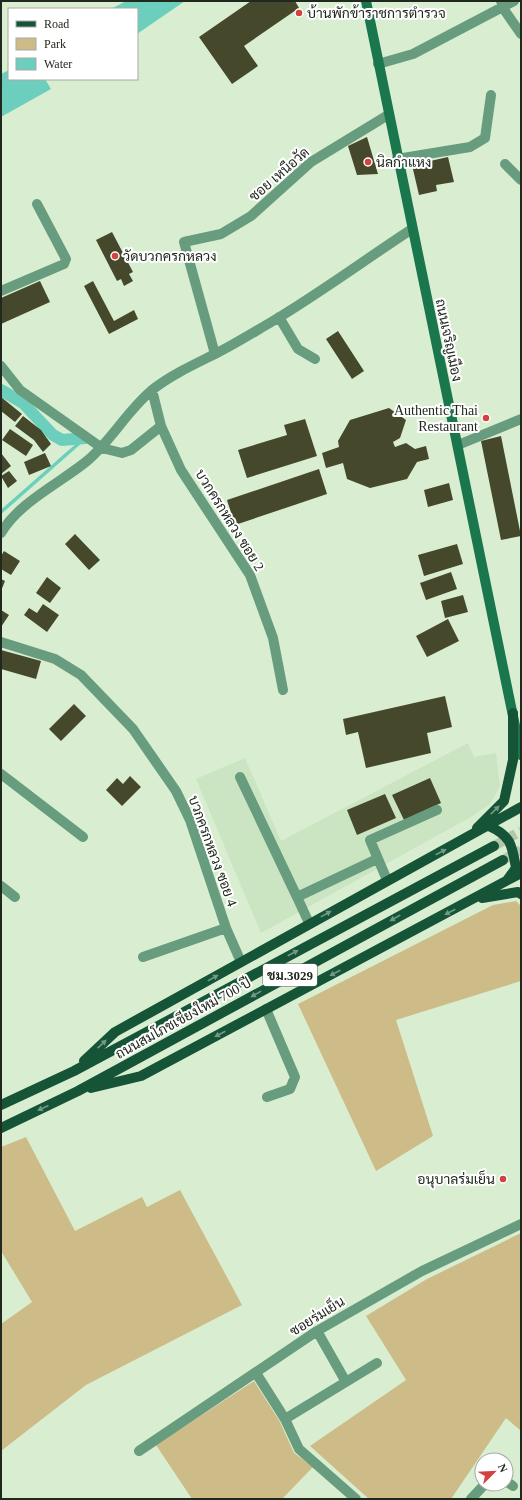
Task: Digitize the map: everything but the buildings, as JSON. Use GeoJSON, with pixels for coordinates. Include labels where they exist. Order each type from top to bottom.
{"type":"FeatureCollection","features":[{"type":"Feature","properties":{"kind":"main road","name":"ถนนเจริญเมือง"},"geometry":{"type":"LineString","coordinates":[[366,1],[397,159],[458,445],[521,755]]}},
{"type":"Feature","properties":{"kind":"main road"},"geometry":{"type":"LineString","coordinates":[[513,713],[521,727]]}},
{"type":"Feature","properties":{"kind":"main road"},"geometry":{"type":"LineString","coordinates":[[467,838],[504,801],[513,760],[513,713]]}},
{"type":"Feature","properties":{"kind":"main road"},"geometry":{"type":"LineString","coordinates":[[74,1071],[115,1032],[309,923],[467,838],[521,807]]}},
{"type":"Feature","properties":{"kind":"main road"},"geometry":{"type":"LineString","coordinates":[[488,826],[500,831],[512,845],[516,868],[507,882]]}},
{"type":"Feature","properties":{"kind":"main road","name":"ถนนสมโภชเชียงใหม่ 700 ปี"},"geometry":{"type":"LineString","coordinates":[[1,1105],[74,1071],[494,846]]}},
{"type":"Feature","properties":{"kind":"main road","name":"ถนนสมโภชเชียงใหม่ 700 ปี"},"geometry":{"type":"LineString","coordinates":[[1,1128],[78,1091],[503,860]]}},
{"type":"Feature","properties":{"kind":"main road"},"geometry":{"type":"LineString","coordinates":[[78,1091],[141,1076],[507,882],[521,873]]}},
{"type":"Feature","properties":{"kind":"main road"},"geometry":{"type":"LineString","coordinates":[[473,900],[518,892],[521,894]]}},
{"type":"Feature","properties":{"kind":"street"},"geometry":{"type":"LineString","coordinates":[[378,64],[413,54],[502,5],[514,1]]}},
{"type":"Feature","properties":{"kind":"street"},"geometry":{"type":"LineString","coordinates":[[502,5],[521,34]]}},
{"type":"Feature","properties":{"kind":"street"},"geometry":{"type":"LineString","coordinates":[[397,159],[470,148],[485,138],[491,95]]}},
{"type":"Feature","properties":{"kind":"street","name":"ซอย เหนือวัด"},"geometry":{"type":"LineString","coordinates":[[215,354],[184,242],[221,234],[252,216],[311,162],[388,115]]}},
{"type":"Feature","properties":{"kind":"street"},"geometry":{"type":"LineString","coordinates":[[505,164],[521,180]]}},
{"type":"Feature","properties":{"kind":"street"},"geometry":{"type":"LineString","coordinates":[[1,291],[64,264],[66,258],[37,204]]}},
{"type":"Feature","properties":{"kind":"street"},"geometry":{"type":"LineString","coordinates":[[1,533],[4,527],[25,505],[56,484],[102,448],[126,416],[152,390],[186,367],[215,354],[279,317],[412,229]]}},
{"type":"Feature","properties":{"kind":"street"},"geometry":{"type":"LineString","coordinates":[[279,317],[298,349],[315,358]]}},
{"type":"Feature","properties":{"kind":"street"},"geometry":{"type":"LineString","coordinates":[[1,366],[20,390],[102,448],[122,453],[131,450],[161,426]]}},
{"type":"Feature","properties":{"kind":"street","name":"บวกครกหลวง ซอย 2"},"geometry":{"type":"LineString","coordinates":[[152,390],[161,426],[181,470],[250,576],[273,638],[284,690]]}},
{"type":"Feature","properties":{"kind":"street"},"geometry":{"type":"LineString","coordinates":[[458,445],[521,419]]}},
{"type":"Feature","properties":{"kind":"street","name":"บวกครกหลวง ซอย 4"},"geometry":{"type":"LineString","coordinates":[[1,642],[55,659],[81,675],[133,729],[176,790],[190,820],[226,928],[241,962]]}},
{"type":"Feature","properties":{"kind":"street"},"geometry":{"type":"LineString","coordinates":[[1,774],[83,837]]}},
{"type":"Feature","properties":{"kind":"street"},"geometry":{"type":"LineString","coordinates":[[240,777],[309,923]]}},
{"type":"Feature","properties":{"kind":"street"},"geometry":{"type":"LineString","coordinates":[[387,880],[370,840],[437,810]]}},
{"type":"Feature","properties":{"kind":"street"},"geometry":{"type":"LineString","coordinates":[[297,897],[377,859]]}},
{"type":"Feature","properties":{"kind":"street"},"geometry":{"type":"LineString","coordinates":[[1,886],[15,897]]}},
{"type":"Feature","properties":{"kind":"street"},"geometry":{"type":"LineString","coordinates":[[143,958],[226,928]]}},
{"type":"Feature","properties":{"kind":"street"},"geometry":{"type":"LineString","coordinates":[[266,1010],[295,1077],[290,1089],[267,1097]]}},
{"type":"Feature","properties":{"kind":"street","name":"ซอยร่มเย็น"},"geometry":{"type":"LineString","coordinates":[[139,1451],[317,1331],[422,1272],[521,1224]]}},
{"type":"Feature","properties":{"kind":"street"},"geometry":{"type":"LineString","coordinates":[[317,1331],[346,1382]]}},
{"type":"Feature","properties":{"kind":"street"},"geometry":{"type":"LineString","coordinates":[[285,1419],[377,1363]]}},
{"type":"Feature","properties":{"kind":"street"},"geometry":{"type":"LineString","coordinates":[[256,1373],[285,1419],[299,1448],[356,1499]]}},
{"type":"Feature","properties":{"kind":"shaded area"},"geometry":{"type":"Polygon","coordinates":[[[468,743],[474,757],[496,753],[500,786],[490,804],[471,817],[261,933],[196,779],[245,758],[281,841],[468,743]]]}},
{"type":"Feature","properties":{"kind":"green space"},"geometry":{"type":"Polygon","coordinates":[[[516,901],[521,906],[521,981],[396,1020],[433,1136],[376,1171],[298,1004],[493,905],[516,901]]]}},
{"type":"Feature","properties":{"kind":"green space"},"geometry":{"type":"Polygon","coordinates":[[[26,1137],[75,1231],[142,1197],[147,1207],[180,1190],[242,1305],[86,1385],[1,1451],[1,1324],[32,1302],[1,1251],[1,1147],[26,1137]]]}},
{"type":"Feature","properties":{"kind":"green space"},"geometry":{"type":"Polygon","coordinates":[[[521,1233],[521,1431],[506,1418],[483,1452],[474,1452],[474,1465],[451,1499],[369,1499],[310,1446],[406,1380],[366,1316],[427,1279],[521,1233]]]}},
{"type":"Feature","properties":{"kind":"green space"},"geometry":{"type":"Polygon","coordinates":[[[254,1381],[280,1422],[294,1453],[313,1467],[282,1499],[192,1499],[156,1445],[254,1381]]]}},
{"type":"Feature","properties":{"kind":"water"},"geometry":{"type":"Polygon","coordinates":[[[126,1],[185,1],[138,33],[138,8],[113,8],[126,1]]]}},
{"type":"Feature","properties":{"kind":"water"},"geometry":{"type":"Polygon","coordinates":[[[8,70],[8,80],[46,80],[51,89],[1,117],[1,74],[8,70]]]}},
{"type":"Feature","properties":{"kind":"waterway"},"geometry":{"type":"LineString","coordinates":[[1,390],[23,403],[53,435],[62,440],[85,438]]}},
{"type":"Feature","properties":{"kind":"waterway"},"geometry":{"type":"LineString","coordinates":[[1,512],[85,438]]}},
{"type":"Feature","properties":{"kind":"tunnel"},"geometry":{"type":"LineString","coordinates":[[494,846],[521,831]]}},
{"type":"Feature","properties":{"kind":"tunnel"},"geometry":{"type":"LineString","coordinates":[[503,860],[521,850]]}},
{"type":"Feature","properties":{"kind":"place","name":"บ้านพักข้าราชการตำรวจ"},"geometry":{"type":"Point","coordinates":[299,13]}},
{"type":"Feature","properties":{"kind":"place","name":"นิลกําแหง"},"geometry":{"type":"Point","coordinates":[368,162]}},
{"type":"Feature","properties":{"kind":"place","name":"วัดบวกครกหลวง"},"geometry":{"type":"Point","coordinates":[115,256]}},
{"type":"Feature","properties":{"kind":"place","name":"Authentic Thai Restaurant"},"geometry":{"type":"Point","coordinates":[486,418]}},
{"type":"Feature","properties":{"kind":"place","name":"อนุบาลร่มเย็น"},"geometry":{"type":"Point","coordinates":[503,1179]}}]}
